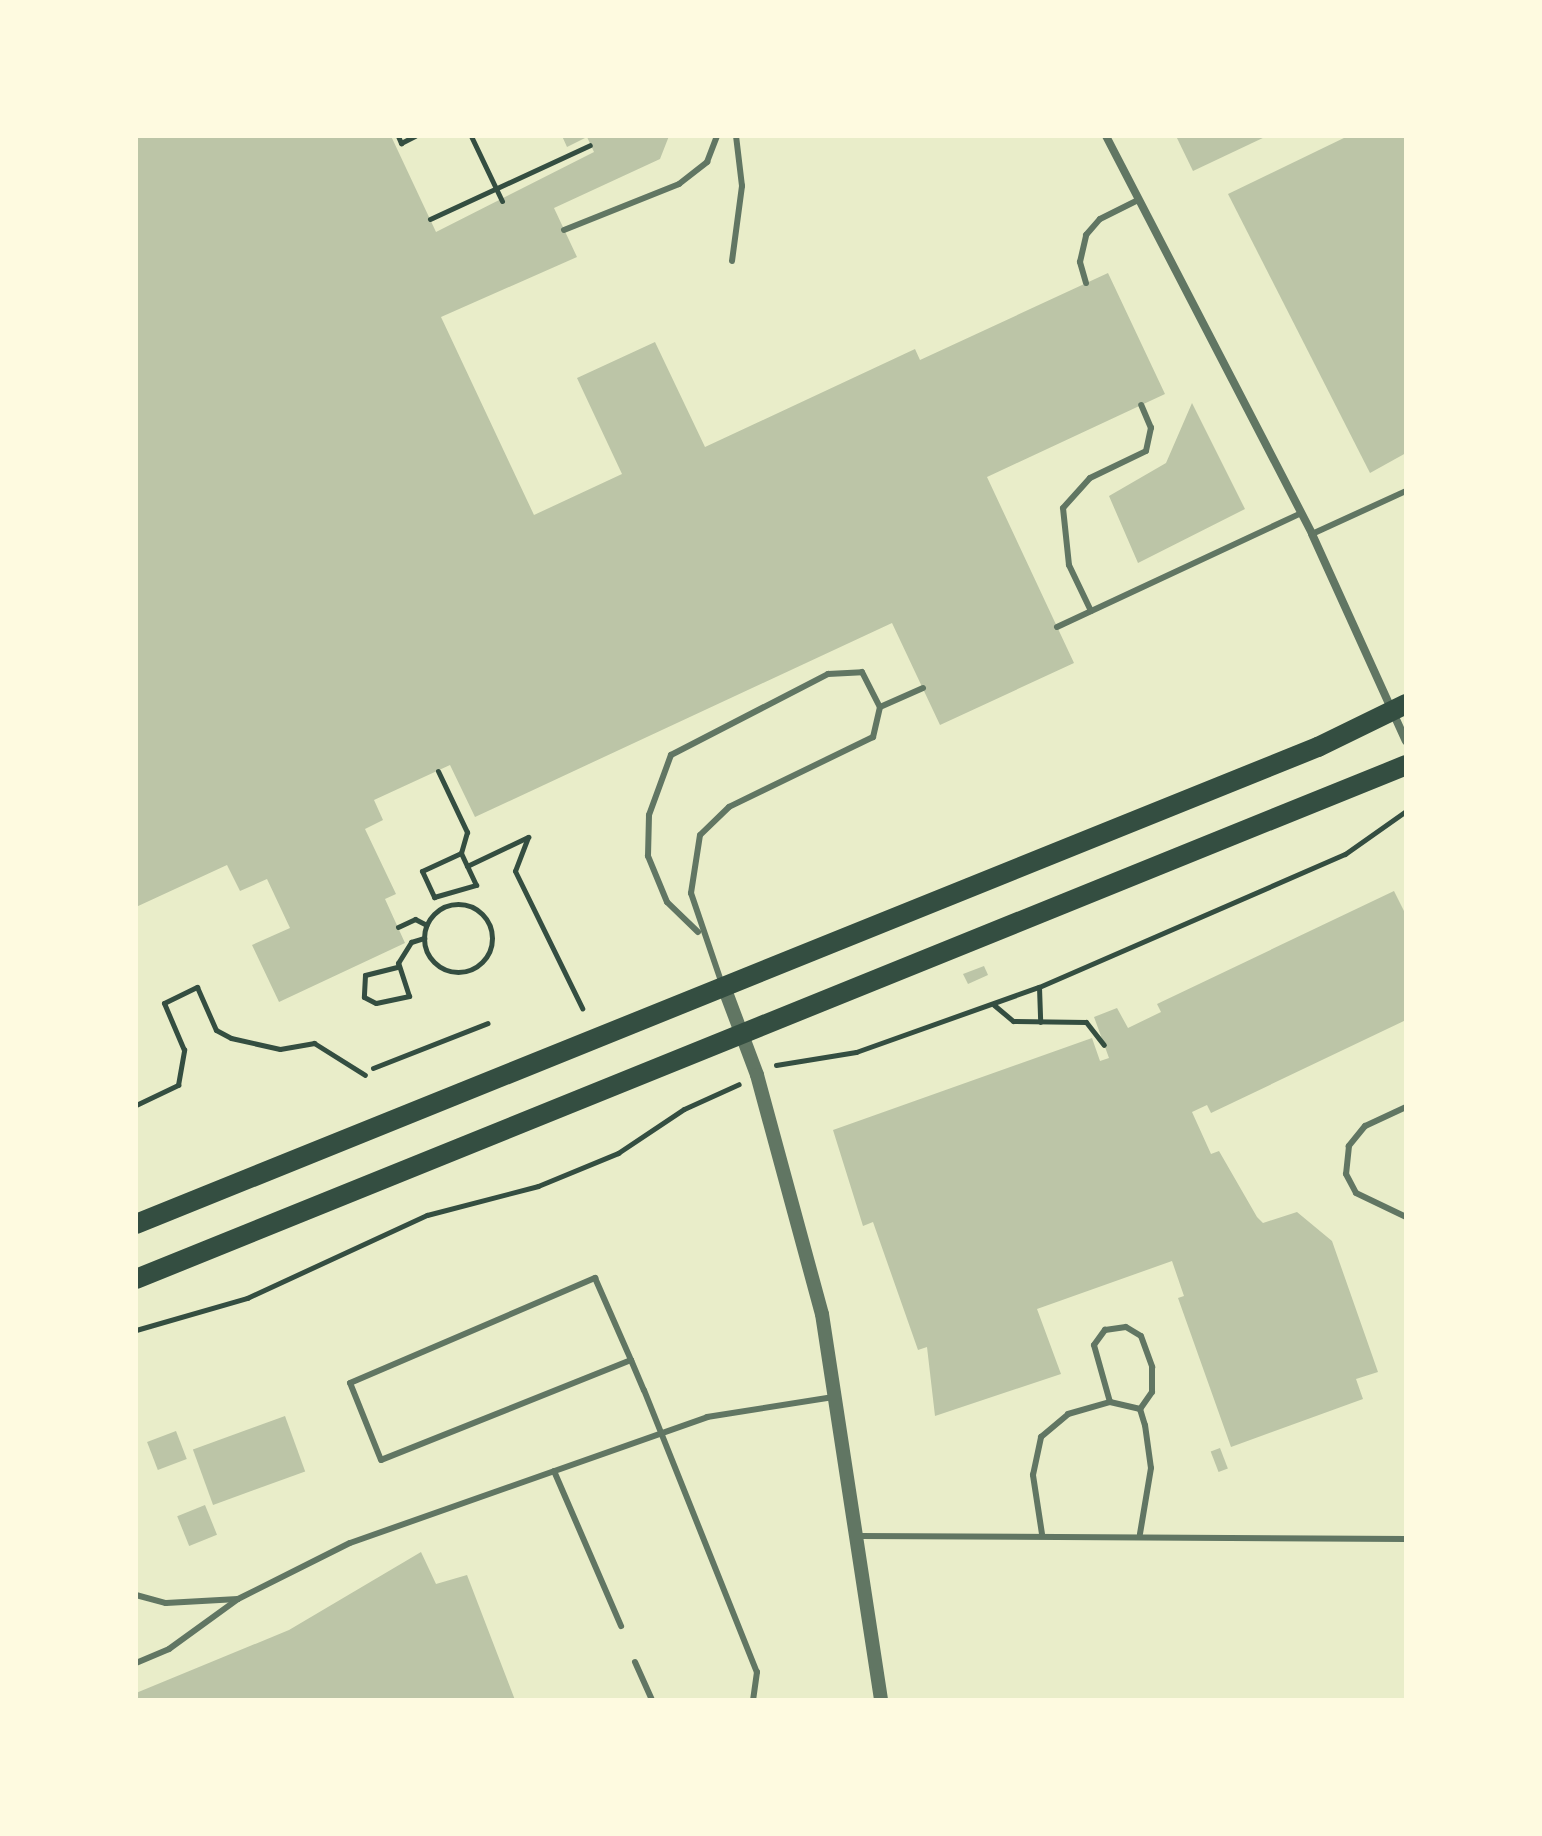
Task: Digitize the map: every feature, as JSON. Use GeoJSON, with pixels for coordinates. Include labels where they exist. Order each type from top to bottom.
{"type":"FeatureCollection","features":[{"type":"Feature","properties":{"kind":"main road"},"geometry":{"type":"LineString","coordinates":[[136,1224],[724,987],[1400,707]]}},
{"type":"Feature","properties":{"kind":"main road"},"geometry":{"type":"LineString","coordinates":[[136,1279],[1406,765]]}},
{"type":"Feature","properties":{"kind":"street"},"geometry":{"type":"LineString","coordinates":[[1106,136],[1400,707],[1406,741]]}},
{"type":"Feature","properties":{"kind":"street"},"geometry":{"type":"LineString","coordinates":[[724,987],[743,1035],[839,1396],[881,1700]]}},
{"type":"Feature","properties":{"kind":"lane"},"geometry":{"type":"LineString","coordinates":[[564,230],[679,184],[707,162],[717,136]]}},
{"type":"Feature","properties":{"kind":"lane"},"geometry":{"type":"LineString","coordinates":[[732,261],[742,186],[736,136]]}},
{"type":"Feature","properties":{"kind":"lane"},"geometry":{"type":"LineString","coordinates":[[1086,283],[1080,262],[1086,235],[1100,219],[1138,200]]}},
{"type":"Feature","properties":{"kind":"lane"},"geometry":{"type":"LineString","coordinates":[[1091,611],[1069,565],[1063,508],[1090,478],[1146,451],[1151,428],[1141,405]]}},
{"type":"Feature","properties":{"kind":"lane"},"geometry":{"type":"LineString","coordinates":[[1312,534],[1406,491]]}},
{"type":"Feature","properties":{"kind":"lane"},"geometry":{"type":"LineString","coordinates":[[1057,627],[1302,513]]}},
{"type":"Feature","properties":{"kind":"lane"},"geometry":{"type":"LineString","coordinates":[[698,932],[667,902],[648,856],[649,815],[671,755],[837,672],[862,672],[880,707],[873,737],[729,807],[700,835],[690,873],[698,932],[724,987]]}},
{"type":"Feature","properties":{"kind":"lane"},"geometry":{"type":"LineString","coordinates":[[880,707],[923,688]]}},
{"type":"Feature","properties":{"kind":"lane"},"geometry":{"type":"LineString","coordinates":[[1406,1107],[1365,1126],[1349,1146],[1346,1174],[1356,1193],[1406,1217]]}},
{"type":"Feature","properties":{"kind":"lane"},"geometry":{"type":"LineString","coordinates":[[631,1360],[381,1460],[350,1383],[595,1278],[631,1360],[757,1672],[753,1700]]}},
{"type":"Feature","properties":{"kind":"lane"},"geometry":{"type":"LineString","coordinates":[[1110,1402],[1094,1345],[1105,1330],[1126,1327],[1146,1345],[1154,1381],[1140,1409],[1151,1468],[1140,1534]]}},
{"type":"Feature","properties":{"kind":"lane"},"geometry":{"type":"LineString","coordinates":[[136,1663],[169,1649],[238,1599],[350,1543],[659,1433],[839,1396]]}},
{"type":"Feature","properties":{"kind":"lane"},"geometry":{"type":"LineString","coordinates":[[1042,1534],[1033,1475],[1041,1437],[1068,1414],[1110,1402],[1140,1409]]}},
{"type":"Feature","properties":{"kind":"lane"},"geometry":{"type":"LineString","coordinates":[[554,1471],[621,1626]]}},
{"type":"Feature","properties":{"kind":"lane"},"geometry":{"type":"LineString","coordinates":[[860,1536],[1140,1534],[1406,1539]]}},
{"type":"Feature","properties":{"kind":"lane"},"geometry":{"type":"LineString","coordinates":[[136,1595],[166,1603],[238,1599]]}},
{"type":"Feature","properties":{"kind":"lane"},"geometry":{"type":"LineString","coordinates":[[635,1662],[652,1700]]}},
{"type":"Feature","properties":{"kind":"path"},"geometry":{"type":"LineString","coordinates":[[398,136],[401,143],[415,136]]}},
{"type":"Feature","properties":{"kind":"path"},"geometry":{"type":"LineString","coordinates":[[471,136],[502,201]]}},
{"type":"Feature","properties":{"kind":"path"},"geometry":{"type":"LineString","coordinates":[[430,219],[590,145]]}},
{"type":"Feature","properties":{"kind":"path"},"geometry":{"type":"LineString","coordinates":[[438,771],[467,832],[461,853],[476,885],[448,901],[427,925],[424,938],[430,958],[450,972],[485,961],[493,944],[485,916],[448,901],[434,897],[422,871],[461,853]]}},
{"type":"Feature","properties":{"kind":"path"},"geometry":{"type":"LineString","coordinates":[[785,1061],[856,1052],[1039,987],[1345,854],[1406,811]]}},
{"type":"Feature","properties":{"kind":"path"},"geometry":{"type":"LineString","coordinates":[[467,866],[528,837],[515,871],[582,1008]]}},
{"type":"Feature","properties":{"kind":"path"},"geometry":{"type":"LineString","coordinates":[[398,927],[415,919],[427,925]]}},
{"type":"Feature","properties":{"kind":"path"},"geometry":{"type":"LineString","coordinates":[[397,967],[409,996],[376,1003],[364,997],[365,975],[397,967],[411,942],[424,938]]}},
{"type":"Feature","properties":{"kind":"path"},"geometry":{"type":"LineString","coordinates":[[136,1105],[178,1085],[184,1050],[164,1003],[197,987],[216,1030],[231,1038],[280,1049],[314,1043],[365,1075]]}},
{"type":"Feature","properties":{"kind":"path"},"geometry":{"type":"LineString","coordinates":[[1039,987],[1040,1022]]}},
{"type":"Feature","properties":{"kind":"path"},"geometry":{"type":"LineString","coordinates":[[994,1005],[1013,1021],[1086,1022],[1104,1045]]}},
{"type":"Feature","properties":{"kind":"path"},"geometry":{"type":"LineString","coordinates":[[373,1068],[488,1023]]}},
{"type":"Feature","properties":{"kind":"path"},"geometry":{"type":"LineString","coordinates":[[136,1330],[247,1298],[427,1215],[538,1186],[618,1153],[716,1096]]}},
{"type":"Feature","properties":{"kind":"path"},"geometry":{"type":"LineString","coordinates":[[1406,1264],[1406,1305]]}},
{"type":"Feature","properties":{"kind":"building"},"geometry":{"type":"Polygon","coordinates":[[[136,136],[391,136],[436,232],[594,152],[587,137],[567,147],[562,136],[669,136],[660,159],[554,208],[577,257],[441,317],[534,515],[622,474],[577,378],[655,342],[705,447],[915,349],[920,360],[1108,273],[1165,394],[987,477],[1074,663],[940,725],[892,623],[475,817],[450,765],[374,800],[383,820],[365,829],[396,894],[385,899],[405,943],[279,1002],[252,945],[290,928],[267,879],[240,891],[227,865],[136,907],[136,136]]]}},
{"type":"Feature","properties":{"kind":"building"},"geometry":{"type":"Polygon","coordinates":[[[1176,136],[1267,136],[1193,171],[1176,136]]]}},
{"type":"Feature","properties":{"kind":"building"},"geometry":{"type":"Polygon","coordinates":[[[1348,136],[1406,136],[1406,453],[1370,473],[1228,194],[1348,136]]]}},
{"type":"Feature","properties":{"kind":"building"},"geometry":{"type":"Polygon","coordinates":[[[1192,403],[1245,509],[1138,563],[1109,496],[1166,463],[1192,403]]]}},
{"type":"Feature","properties":{"kind":"building"},"geometry":{"type":"Polygon","coordinates":[[[1394,891],[1406,915],[1406,1020],[1211,1113],[1207,1105],[1192,1112],[1211,1154],[1219,1151],[1263,1223],[1297,1212],[1332,1241],[1378,1372],[1356,1379],[1363,1399],[1231,1447],[1178,1298],[1184,1296],[1172,1261],[1037,1309],[1061,1374],[935,1416],[927,1347],[918,1350],[873,1222],[863,1226],[833,1130],[1092,1038],[1100,1061],[1109,1058],[1094,1017],[1117,1008],[1128,1028],[1161,1012],[1157,1004],[1394,891]]]}},
{"type":"Feature","properties":{"kind":"building"},"geometry":{"type":"Polygon","coordinates":[[[984,966],[988,975],[968,984],[963,974],[984,966]]]}},
{"type":"Feature","properties":{"kind":"building"},"geometry":{"type":"Polygon","coordinates":[[[285,1416],[305,1471],[213,1505],[193,1450],[285,1416]]]}},
{"type":"Feature","properties":{"kind":"building"},"geometry":{"type":"Polygon","coordinates":[[[176,1431],[187,1459],[158,1470],[147,1442],[176,1431]]]}},
{"type":"Feature","properties":{"kind":"building"},"geometry":{"type":"Polygon","coordinates":[[[1220,1448],[1228,1469],[1219,1472],[1211,1452],[1220,1448]]]}},
{"type":"Feature","properties":{"kind":"building"},"geometry":{"type":"Polygon","coordinates":[[[205,1505],[217,1535],[189,1546],[177,1516],[205,1505]]]}},
{"type":"Feature","properties":{"kind":"building"},"geometry":{"type":"Polygon","coordinates":[[[421,1552],[436,1584],[467,1575],[515,1700],[136,1700],[136,1693],[289,1630],[421,1552]]]}}]}
